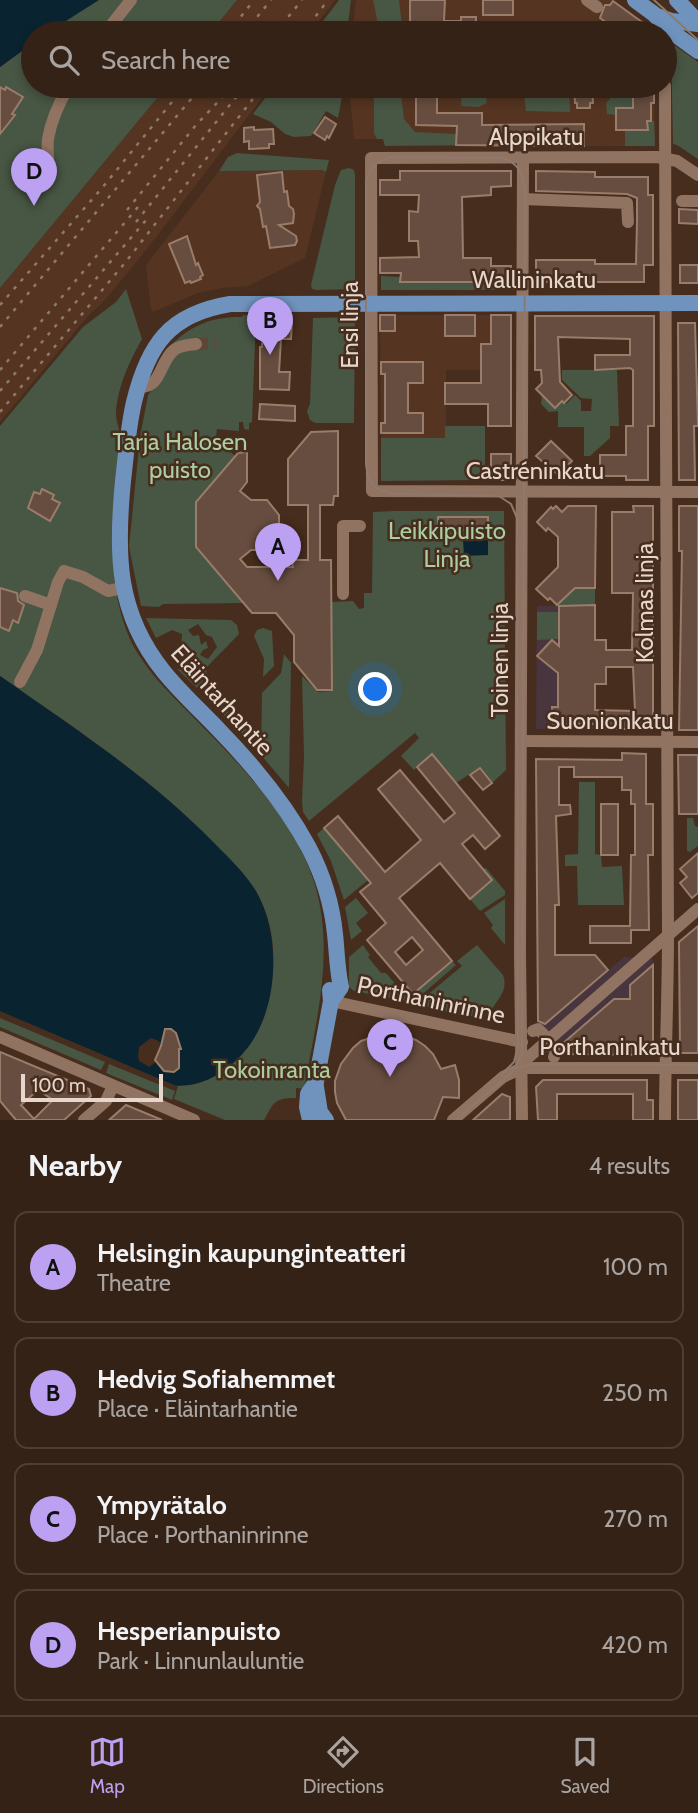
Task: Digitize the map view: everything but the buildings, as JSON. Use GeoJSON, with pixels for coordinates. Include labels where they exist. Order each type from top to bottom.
{"type":"FeatureCollection","features":[{"type":"Feature","properties":{"kind":"main road"},"geometry":{"type":"LineString","coordinates":[[635,0],[657,16],[672,21]]}},
{"type":"Feature","properties":{"kind":"main road"},"geometry":{"type":"LineString","coordinates":[[679,0],[698,23]]}},
{"type":"Feature","properties":{"kind":"main road"},"geometry":{"type":"LineString","coordinates":[[679,0],[698,6]]}},
{"type":"Feature","properties":{"kind":"main road"},"geometry":{"type":"LineString","coordinates":[[657,16],[659,21]]}},
{"type":"Feature","properties":{"kind":"main road"},"geometry":{"type":"LineString","coordinates":[[677,21],[698,23]]}},
{"type":"Feature","properties":{"kind":"main road"},"geometry":{"type":"LineString","coordinates":[[677,42],[698,51]]}},
{"type":"Feature","properties":{"kind":"main road","name":"Wallininkatu"},"geometry":{"type":"LineString","coordinates":[[370,304],[698,303]]}},
{"type":"Feature","properties":{"kind":"main road","name":"Eläintarhantie"},"geometry":{"type":"LineString","coordinates":[[315,1119],[318,1104],[316,1082],[331,1001],[330,985],[337,968],[330,908],[324,884],[307,845],[271,790],[149,652],[131,616],[124,588],[118,548],[119,520],[127,439],[138,387],[148,357],[164,336],[202,309],[230,304],[370,304]]}},
{"type":"Feature","properties":{"kind":"street"},"geometry":{"type":"LineString","coordinates":[[114,21],[131,0]]}},
{"type":"Feature","properties":{"kind":"street"},"geometry":{"type":"LineString","coordinates":[[45,184],[49,175],[48,139],[63,98]]}},
{"type":"Feature","properties":{"kind":"street","name":"Kolmas linja"},"geometry":{"type":"LineString","coordinates":[[665,98],[668,936],[665,1120]]}},
{"type":"Feature","properties":{"kind":"street","name":"Alppikatu"},"geometry":{"type":"LineString","coordinates":[[371,159],[459,165],[523,158],[666,159],[677,161],[698,175]]}},
{"type":"Feature","properties":{"kind":"street","name":"Toinen linja"},"geometry":{"type":"LineString","coordinates":[[522,1120],[523,303],[528,200],[523,158]]}},
{"type":"Feature","properties":{"kind":"street","name":"Ensi linja"},"geometry":{"type":"LineString","coordinates":[[371,159],[372,491]]}},
{"type":"Feature","properties":{"kind":"street"},"geometry":{"type":"LineString","coordinates":[[528,200],[627,202],[628,222]]}},
{"type":"Feature","properties":{"kind":"street"},"geometry":{"type":"LineString","coordinates":[[682,201],[698,201]]}},
{"type":"Feature","properties":{"kind":"street"},"geometry":{"type":"LineString","coordinates":[[138,387],[146,388],[154,383],[165,361],[176,348],[196,344]]}},
{"type":"Feature","properties":{"kind":"street"},"geometry":{"type":"LineString","coordinates":[[667,478],[674,471],[673,382]]}},
{"type":"Feature","properties":{"kind":"street","name":"Castréninkatu"},"geometry":{"type":"LineString","coordinates":[[372,491],[698,492]]}},
{"type":"Feature","properties":{"kind":"street"},"geometry":{"type":"LineString","coordinates":[[343,594],[343,526],[360,526]]}},
{"type":"Feature","properties":{"kind":"street"},"geometry":{"type":"LineString","coordinates":[[20,682],[37,650],[60,569],[83,577],[108,592],[124,588]]}},
{"type":"Feature","properties":{"kind":"street"},"geometry":{"type":"LineString","coordinates":[[25,596],[51,605]]}},
{"type":"Feature","properties":{"kind":"street"},"geometry":{"type":"LineString","coordinates":[[666,630],[673,636],[674,648],[673,717],[667,725]]}},
{"type":"Feature","properties":{"kind":"street","name":"Suonionkatu"},"geometry":{"type":"LineString","coordinates":[[521,741],[698,742]]}},
{"type":"Feature","properties":{"kind":"street"},"geometry":{"type":"LineString","coordinates":[[453,1120],[503,1077],[522,1065],[623,966],[668,936],[698,909]]}},
{"type":"Feature","properties":{"kind":"street","name":"Porthaninrinne"},"geometry":{"type":"LineString","coordinates":[[331,1001],[522,1042]]}},
{"type":"Feature","properties":{"kind":"street"},"geometry":{"type":"LineString","coordinates":[[533,1031],[538,1029],[549,1040]]}},
{"type":"Feature","properties":{"kind":"street"},"geometry":{"type":"LineString","coordinates":[[0,1037],[194,1120]]}},
{"type":"Feature","properties":{"kind":"street","name":"Porthaninkatu"},"geometry":{"type":"LineString","coordinates":[[522,1065],[698,1068]]}},
{"type":"Feature","properties":{"kind":"street"},"geometry":{"type":"LineString","coordinates":[[85,1120],[106,1101],[113,1086]]}},
{"type":"Feature","properties":{"kind":"shaded area"},"geometry":{"type":"Polygon","coordinates":[[[237,0],[335,0],[319,21],[220,21],[237,0]]]}},
{"type":"Feature","properties":{"kind":"shaded area"},"geometry":{"type":"Polygon","coordinates":[[[356,0],[612,0],[640,21],[353,21],[356,0]]]}},
{"type":"Feature","properties":{"kind":"shaded area"},"geometry":{"type":"Polygon","coordinates":[[[157,98],[262,98],[151,244],[0,422],[0,288],[157,98]]]}},
{"type":"Feature","properties":{"kind":"shaded area"},"geometry":{"type":"Polygon","coordinates":[[[350,98],[654,98],[655,146],[385,146],[383,139],[354,139],[350,98]]]}},
{"type":"Feature","properties":{"kind":"shaded area"},"geometry":{"type":"Polygon","coordinates":[[[219,171],[326,172],[305,258],[248,286],[198,293],[153,312],[151,310],[146,265],[219,171]]]}},
{"type":"Feature","properties":{"kind":"shaded area"},"geometry":{"type":"Polygon","coordinates":[[[380,315],[511,315],[511,370],[446,370],[446,438],[381,438],[380,315]]]}},
{"type":"Feature","properties":{"kind":"shaded area"},"geometry":{"type":"Polygon","coordinates":[[[595,605],[595,729],[536,729],[537,606],[595,605]]]}},
{"type":"Feature","properties":{"kind":"shaded area"},"geometry":{"type":"Polygon","coordinates":[[[537,955],[595,955],[608,970],[624,957],[653,959],[653,1055],[540,1053],[537,955]]]}},
{"type":"Feature","properties":{"kind":"green space"},"geometry":{"type":"Polygon","coordinates":[[[83,0],[237,0],[220,21],[63,21],[83,0]]]}},
{"type":"Feature","properties":{"kind":"green space"},"geometry":{"type":"Polygon","coordinates":[[[339,0],[351,0],[348,21],[323,21],[339,0]]]}},
{"type":"Feature","properties":{"kind":"green space"},"geometry":{"type":"Polygon","coordinates":[[[373,0],[399,0],[402,21],[377,19],[373,0]]]}},
{"type":"Feature","properties":{"kind":"green space"},"geometry":{"type":"Polygon","coordinates":[[[677,47],[698,62],[698,159],[673,144],[672,98],[677,98],[677,47]]]}},
{"type":"Feature","properties":{"kind":"green space"},"geometry":{"type":"Polygon","coordinates":[[[21,52],[21,98],[157,98],[0,288],[0,67],[21,52]]]}},
{"type":"Feature","properties":{"kind":"green space"},"geometry":{"type":"Polygon","coordinates":[[[265,98],[342,98],[338,118],[326,111],[311,136],[294,137],[285,134],[271,122],[253,114],[265,98]]]}},
{"type":"Feature","properties":{"kind":"green space"},"geometry":{"type":"Polygon","coordinates":[[[374,98],[401,98],[404,119],[415,132],[456,134],[456,145],[385,146],[383,139],[377,139],[374,133],[374,98]]]}},
{"type":"Feature","properties":{"kind":"green space"},"geometry":{"type":"Polygon","coordinates":[[[461,98],[486,98],[487,103],[478,107],[461,106],[461,98]]]}},
{"type":"Feature","properties":{"kind":"green space"},"geometry":{"type":"Polygon","coordinates":[[[524,98],[569,98],[570,112],[526,111],[524,98]]]}},
{"type":"Feature","properties":{"kind":"green space"},"geometry":{"type":"Polygon","coordinates":[[[611,98],[632,98],[632,108],[616,108],[616,115],[607,114],[606,103],[611,98]]]}},
{"type":"Feature","properties":{"kind":"green space"},"geometry":{"type":"Polygon","coordinates":[[[647,121],[654,121],[655,146],[625,146],[625,130],[648,129],[647,121]]]}},
{"type":"Feature","properties":{"kind":"green space"},"geometry":{"type":"Polygon","coordinates":[[[237,153],[329,160],[326,172],[219,171],[228,157],[237,153]]]}},
{"type":"Feature","properties":{"kind":"green space"},"geometry":{"type":"Polygon","coordinates":[[[341,170],[354,170],[355,175],[355,289],[312,289],[335,185],[341,170]]]}},
{"type":"Feature","properties":{"kind":"green space"},"geometry":{"type":"Polygon","coordinates":[[[381,276],[400,277],[400,281],[511,282],[511,290],[381,290],[381,276]]]}},
{"type":"Feature","properties":{"kind":"green space","name":"Tokoinranta"},"geometry":{"type":"Polygon","coordinates":[[[126,289],[142,339],[125,374],[116,413],[121,443],[114,512],[114,572],[116,592],[127,632],[140,658],[168,692],[216,740],[282,819],[307,862],[321,911],[322,987],[304,1089],[296,1088],[296,1098],[278,1100],[264,1120],[225,1120],[174,1099],[178,1086],[204,1080],[228,1068],[246,1049],[260,1026],[272,981],[273,950],[268,920],[259,897],[248,880],[190,819],[138,775],[0,676],[0,426],[83,327],[116,302],[126,289]]]}},
{"type":"Feature","properties":{"kind":"green space","name":"Tarja Halosen puisto"},"geometry":{"type":"Polygon","coordinates":[[[243,315],[256,316],[252,422],[249,423],[249,430],[244,429],[243,422],[239,422],[239,431],[217,429],[216,436],[221,450],[227,449],[235,456],[196,502],[196,547],[244,603],[141,606],[129,547],[140,437],[148,395],[175,354],[190,349],[191,351],[196,346],[171,345],[179,338],[204,323],[243,315]]]}},
{"type":"Feature","properties":{"kind":"green space"},"geometry":{"type":"Polygon","coordinates":[[[355,317],[354,423],[315,423],[310,420],[307,411],[310,404],[313,318],[355,317]]]}},
{"type":"Feature","properties":{"kind":"green space"},"geometry":{"type":"Polygon","coordinates":[[[562,370],[617,370],[619,426],[610,426],[610,438],[590,456],[584,456],[584,427],[558,427],[558,411],[549,412],[541,404],[542,395],[556,408],[562,401],[566,404],[575,395],[581,401],[581,411],[591,411],[592,399],[581,398],[562,380],[562,370]]]}},
{"type":"Feature","properties":{"kind":"green space"},"geometry":{"type":"Polygon","coordinates":[[[445,426],[485,426],[485,480],[381,481],[381,438],[445,438],[445,426]]]}},
{"type":"Feature","properties":{"kind":"green space","name":"Leikkipuisto Linja"},"geometry":{"type":"Polygon","coordinates":[[[504,511],[506,770],[492,783],[479,768],[456,783],[431,754],[414,770],[401,756],[419,738],[415,733],[309,821],[303,812],[302,801],[302,676],[318,692],[332,691],[332,602],[353,601],[359,609],[364,608],[364,593],[372,593],[373,512],[504,511]]]}},
{"type":"Feature","properties":{"kind":"green space"},"geometry":{"type":"Polygon","coordinates":[[[575,588],[595,588],[595,605],[557,606],[575,588]]]}},
{"type":"Feature","properties":{"kind":"green space"},"geometry":{"type":"Polygon","coordinates":[[[537,612],[559,612],[559,639],[537,640],[537,612]]]}},
{"type":"Feature","properties":{"kind":"green space"},"geometry":{"type":"Polygon","coordinates":[[[146,618],[231,620],[237,625],[239,634],[206,668],[207,676],[197,688],[177,669],[182,670],[189,659],[181,650],[182,634],[172,630],[156,638],[146,618]],[[198,624],[188,630],[193,636],[199,635],[201,645],[206,641],[208,648],[200,655],[208,659],[217,647],[212,637],[206,635],[198,624]]]}},
{"type":"Feature","properties":{"kind":"green space"},"geometry":{"type":"Polygon","coordinates":[[[263,628],[272,631],[274,666],[263,677],[264,659],[254,636],[257,630],[263,628]]]}},
{"type":"Feature","properties":{"kind":"green space"},"geometry":{"type":"Polygon","coordinates":[[[284,654],[291,663],[289,788],[261,755],[262,693],[281,673],[284,654]]]}},
{"type":"Feature","properties":{"kind":"green space"},"geometry":{"type":"Polygon","coordinates":[[[212,685],[211,694],[251,734],[249,741],[203,694],[212,685]]]}},
{"type":"Feature","properties":{"kind":"green space"},"geometry":{"type":"Polygon","coordinates":[[[579,782],[595,782],[595,854],[601,855],[602,867],[622,866],[624,905],[578,905],[577,866],[565,866],[565,855],[578,854],[579,782]]]}},
{"type":"Feature","properties":{"kind":"green space"},"geometry":{"type":"Polygon","coordinates":[[[687,818],[693,818],[695,826],[698,827],[698,846],[690,852],[687,851],[687,818]]]}},
{"type":"Feature","properties":{"kind":"green space"},"geometry":{"type":"Polygon","coordinates":[[[324,828],[368,880],[344,900],[331,861],[317,834],[324,828]]]}},
{"type":"Feature","properties":{"kind":"green space"},"geometry":{"type":"Polygon","coordinates":[[[486,868],[505,891],[505,895],[480,911],[470,899],[492,880],[483,869],[486,868]]]}},
{"type":"Feature","properties":{"kind":"green space"},"geometry":{"type":"Polygon","coordinates":[[[356,898],[368,913],[356,923],[362,931],[351,940],[345,907],[356,898]]]}},
{"type":"Feature","properties":{"kind":"green space"},"geometry":{"type":"Polygon","coordinates":[[[505,899],[505,945],[491,928],[493,925],[484,913],[505,899]]]}},
{"type":"Feature","properties":{"kind":"green space"},"geometry":{"type":"Polygon","coordinates":[[[363,945],[370,955],[368,957],[381,973],[386,973],[411,1002],[354,991],[349,987],[349,957],[363,945]]]}},
{"type":"Feature","properties":{"kind":"green space"},"geometry":{"type":"Polygon","coordinates":[[[477,945],[503,975],[505,985],[492,1009],[486,1006],[479,1008],[478,1015],[466,1017],[421,1005],[428,999],[426,996],[462,966],[457,961],[477,945]]]}},
{"type":"Feature","properties":{"kind":"green space"},"geometry":{"type":"Polygon","coordinates":[[[452,961],[456,965],[417,999],[413,994],[452,961]]]}},
{"type":"Feature","properties":{"kind":"green space"},"geometry":{"type":"Polygon","coordinates":[[[0,1018],[105,1062],[101,1070],[0,1027],[0,1018]]]}},
{"type":"Feature","properties":{"kind":"green space"},"geometry":{"type":"Polygon","coordinates":[[[109,1064],[175,1091],[172,1100],[106,1073],[109,1064]]]}},
{"type":"Feature","properties":{"kind":"water"},"geometry":{"type":"Polygon","coordinates":[[[0,0],[99,0],[66,21],[21,21],[21,52],[0,67],[0,0]]]}},
{"type":"Feature","properties":{"kind":"water"},"geometry":{"type":"Polygon","coordinates":[[[463,540],[488,540],[488,555],[464,556],[463,540]]]}},
{"type":"Feature","properties":{"kind":"water"},"geometry":{"type":"Polygon","coordinates":[[[0,676],[138,775],[190,819],[231,860],[256,891],[264,908],[272,946],[272,986],[268,1005],[262,1024],[247,1049],[230,1066],[209,1079],[174,1085],[0,1011],[0,676]]]}},
{"type":"Feature","properties":{"kind":"pier"},"geometry":{"type":"Polygon","coordinates":[[[151,1038],[159,1041],[161,1046],[156,1054],[156,1062],[149,1067],[139,1061],[138,1057],[139,1047],[151,1038]]]}},
{"type":"Feature","properties":{"kind":"tunnel"},"geometry":{"type":"LineString","coordinates":[[196,344],[215,344]]}},
{"type":"Feature","properties":{"kind":"tram line"},"geometry":{"type":"LineString","coordinates":[[654,0],[698,40]]}},
{"type":"Feature","properties":{"kind":"tram line"},"geometry":{"type":"LineString","coordinates":[[456,1120],[512,1072],[522,1054],[525,193],[520,171],[503,158],[392,157],[375,165],[366,182],[368,477],[373,485],[392,494],[499,496],[511,504],[517,518],[518,1046],[514,1062],[501,1075]]}},
{"type":"Feature","properties":{"kind":"tram line"},"geometry":{"type":"LineString","coordinates":[[511,1069],[532,1064],[698,1065]]}},
{"type":"Feature","properties":{"kind":"railway"},"geometry":{"type":"LineString","coordinates":[[237,21],[254,0]]}},
{"type":"Feature","properties":{"kind":"railway"},"geometry":{"type":"LineString","coordinates":[[254,21],[271,0]]}},
{"type":"Feature","properties":{"kind":"railway"},"geometry":{"type":"LineString","coordinates":[[285,21],[302,0]]}},
{"type":"Feature","properties":{"kind":"railway"},"geometry":{"type":"LineString","coordinates":[[312,21],[328,0]]}},
{"type":"Feature","properties":{"kind":"railway"},"geometry":{"type":"LineString","coordinates":[[0,305],[102,188],[175,98]]}},
{"type":"Feature","properties":{"kind":"railway"},"geometry":{"type":"LineString","coordinates":[[0,327],[192,98]]}},
{"type":"Feature","properties":{"kind":"railway"},"geometry":{"type":"LineString","coordinates":[[127,210],[196,125],[222,98]]}},
{"type":"Feature","properties":{"kind":"railway"},"geometry":{"type":"LineString","coordinates":[[136,222],[235,98]]}},
{"type":"Feature","properties":{"kind":"railway"},"geometry":{"type":"LineString","coordinates":[[0,412],[124,264],[254,98]]}},
{"type":"Feature","properties":{"kind":"railway"},"geometry":{"type":"LineString","coordinates":[[0,370],[138,207]]}},
{"type":"Feature","properties":{"kind":"railway"},"geometry":{"type":"LineString","coordinates":[[0,391],[147,219]]}},
{"type":"Feature","properties":{"kind":"place","name":"Hesperianpuisto"},"geometry":{"type":"Point","coordinates":[34,206]}},
{"type":"Feature","properties":{"kind":"place","name":"Hedvig Sofiahemmet"},"geometry":{"type":"Point","coordinates":[270,355]}},
{"type":"Feature","properties":{"kind":"place","name":"Helsingin kaupunginteatteri"},"geometry":{"type":"Point","coordinates":[278,581]}},
{"type":"Feature","properties":{"kind":"place","name":"Ympyrätalo"},"geometry":{"type":"Point","coordinates":[390,1077]}}]}
